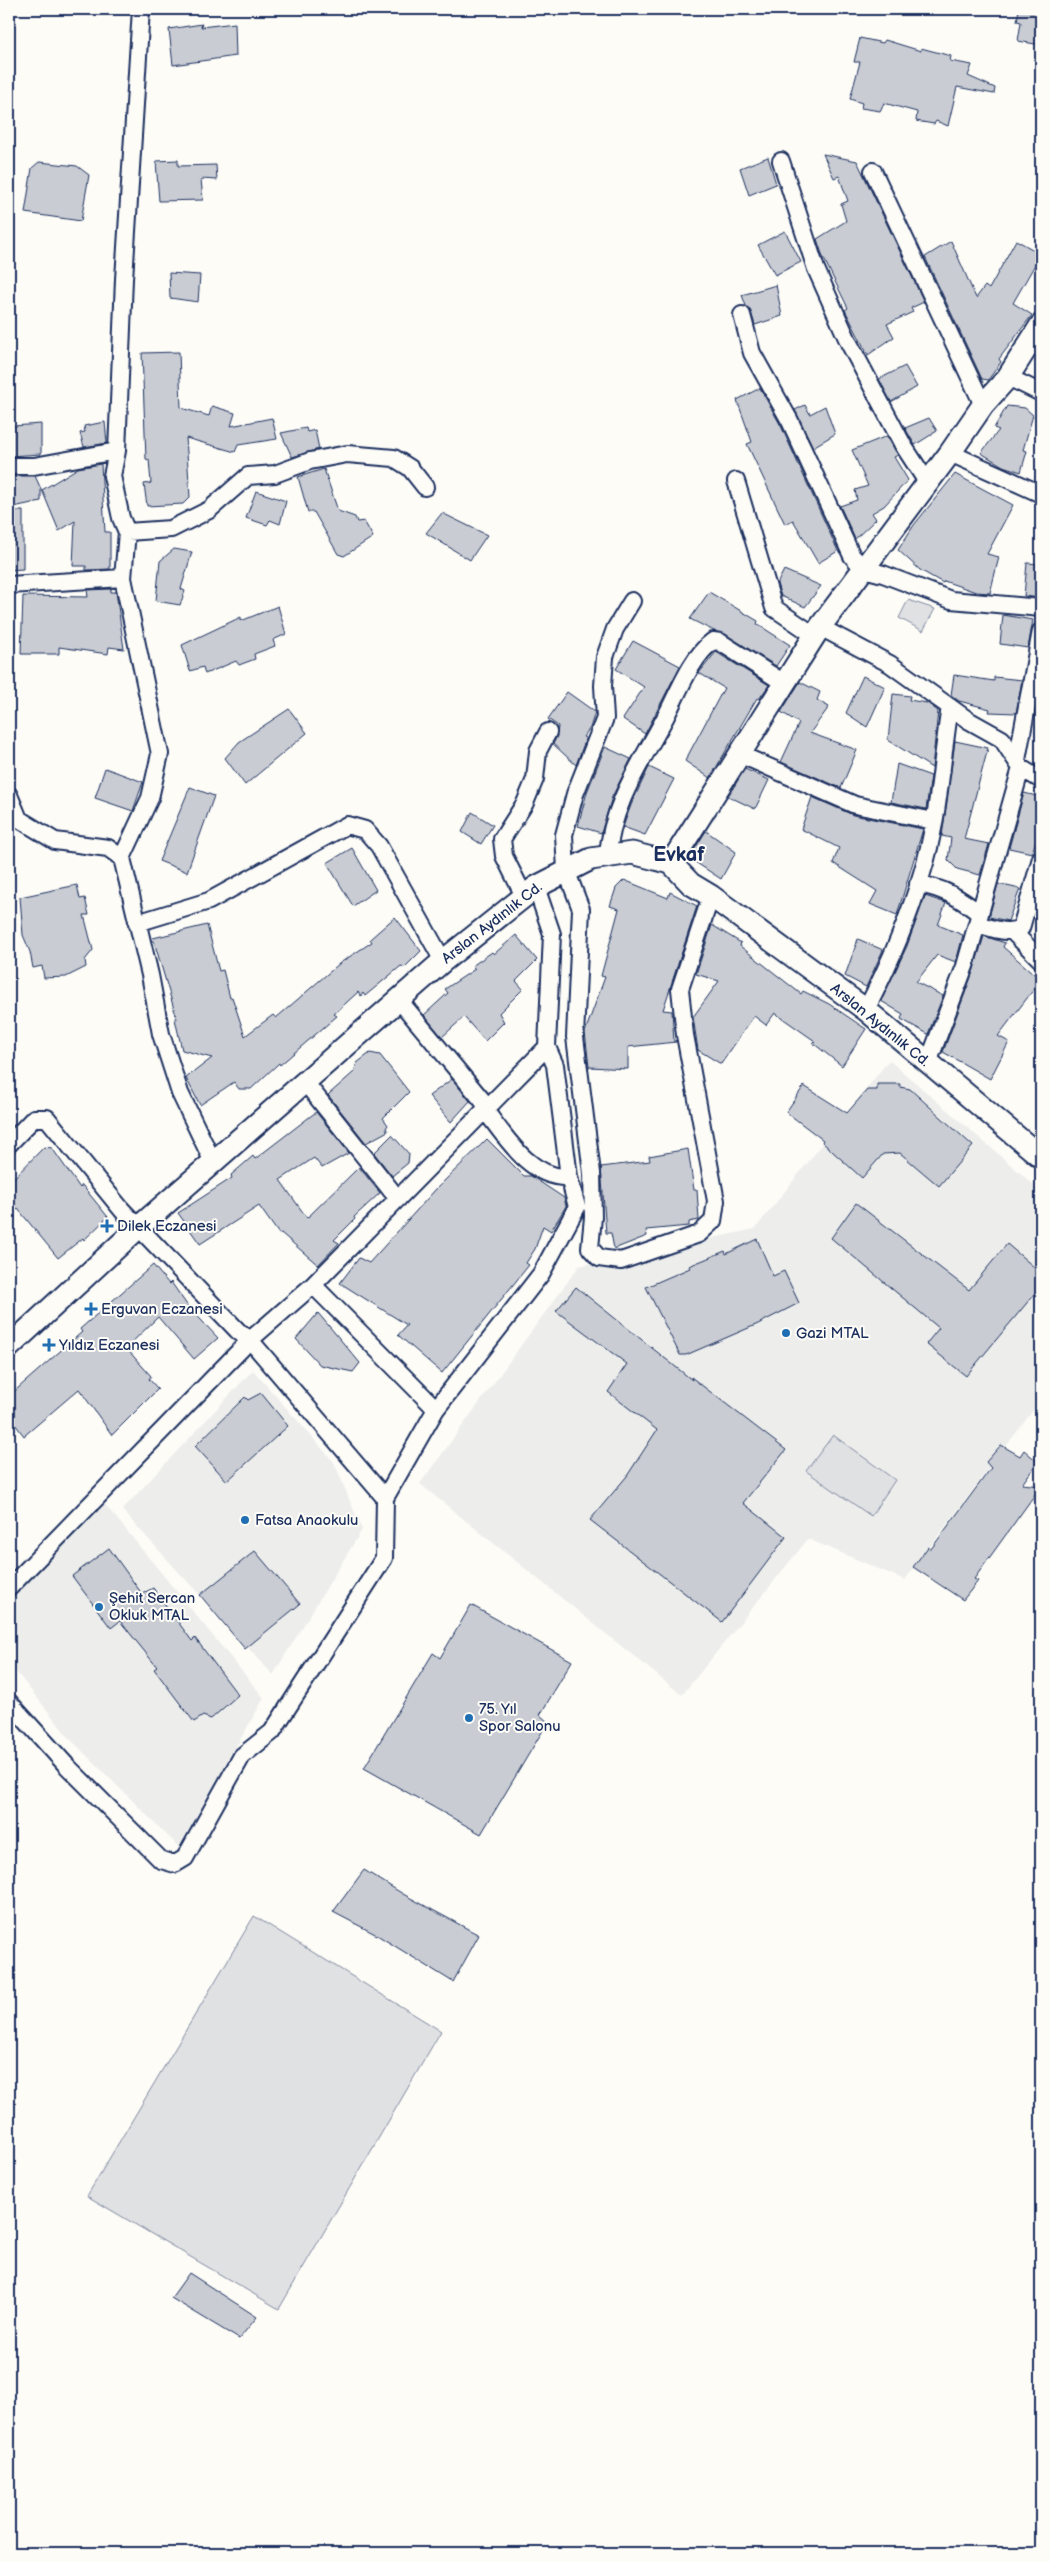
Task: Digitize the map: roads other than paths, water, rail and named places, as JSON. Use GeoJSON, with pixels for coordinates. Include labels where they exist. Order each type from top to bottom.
{"type":"FeatureCollection","features":[{"type":"Feature","properties":{"kind":"street"},"geometry":{"type":"LineString","coordinates":[[141,9],[125,270],[117,451],[112,476],[121,518],[127,532],[123,578],[160,754],[150,798],[122,858],[161,1034],[180,1093],[213,1162]]}},
{"type":"Feature","properties":{"kind":"street"},"geometry":{"type":"LineString","coordinates":[[781,161],[816,268],[848,343],[903,445],[927,482]]}},
{"type":"Feature","properties":{"kind":"street"},"geometry":{"type":"LineString","coordinates":[[873,171],[983,405]]}},
{"type":"Feature","properties":{"kind":"street"},"geometry":{"type":"LineString","coordinates":[[742,315],[752,353],[790,421],[852,556],[864,569],[883,574],[951,600],[1041,608]]}},
{"type":"Feature","properties":{"kind":"street"},"geometry":{"type":"LineString","coordinates":[[670,863],[817,631],[983,405],[1008,378],[1041,325]]}},
{"type":"Feature","properties":{"kind":"street"},"geometry":{"type":"LineString","coordinates":[[1008,378],[1041,393]]}},
{"type":"Feature","properties":{"kind":"street"},"geometry":{"type":"LineString","coordinates":[[9,466],[34,466],[117,451]]}},
{"type":"Feature","properties":{"kind":"street"},"geometry":{"type":"LineString","coordinates":[[950,452],[1041,494]]}},
{"type":"Feature","properties":{"kind":"street"},"geometry":{"type":"LineString","coordinates":[[127,532],[170,529],[209,510],[248,476],[275,474],[310,461],[347,454],[394,458],[410,468],[425,487]]}},
{"type":"Feature","properties":{"kind":"street"},"geometry":{"type":"LineString","coordinates":[[736,481],[774,608],[817,631],[890,664],[968,720],[1002,739],[1019,764],[1041,780]]}},
{"type":"Feature","properties":{"kind":"street"},"geometry":{"type":"LineString","coordinates":[[9,585],[123,578]]}},
{"type":"Feature","properties":{"kind":"street"},"geometry":{"type":"LineString","coordinates":[[632,601],[615,629],[605,657],[603,686],[605,718],[575,794],[564,835],[566,870],[581,909],[575,1038],[592,1173],[593,1217],[590,1248],[599,1258],[622,1261],[699,1234],[713,1222],[716,1201],[686,1035],[680,989],[711,896]]}},
{"type":"Feature","properties":{"kind":"street"},"geometry":{"type":"LineString","coordinates":[[928,1063],[965,966],[1019,764],[1041,632]]}},
{"type":"Feature","properties":{"kind":"street"},"geometry":{"type":"LineString","coordinates":[[608,856],[609,838],[631,778],[686,677],[707,646],[713,642],[720,642],[784,683]]}},
{"type":"Feature","properties":{"kind":"street"},"geometry":{"type":"LineString","coordinates":[[866,1010],[895,953],[918,884],[934,821],[950,707]]}},
{"type":"Feature","properties":{"kind":"street"},"geometry":{"type":"LineString","coordinates":[[9,1702],[66,1765],[161,1860],[175,1864],[185,1858],[242,1756],[272,1732],[384,1558],[385,1498],[436,1409],[540,1274],[577,1207],[569,1176],[556,1065],[547,1047],[552,934],[530,891],[504,856],[502,839],[525,803],[535,779],[538,751],[548,732]]}},
{"type":"Feature","properties":{"kind":"street"},"geometry":{"type":"LineString","coordinates":[[739,754],[855,805],[934,821]]}},
{"type":"Feature","properties":{"kind":"street"},"geometry":{"type":"LineString","coordinates":[[9,795],[19,819],[55,841],[108,848],[122,858]]}},
{"type":"Feature","properties":{"kind":"street"},"geometry":{"type":"LineString","coordinates":[[137,924],[209,901],[347,825],[365,830],[379,846],[443,961]]}},
{"type":"Feature","properties":{"kind":"street","name":"Arslan Aydınlık Cd."},"geometry":{"type":"LineString","coordinates":[[9,1347],[139,1227],[443,961],[530,891],[566,870],[591,859],[632,853],[670,863],[691,884],[711,896],[866,1010],[1041,1157]]}},
{"type":"Feature","properties":{"kind":"street"},"geometry":{"type":"LineString","coordinates":[[1013,932],[1021,928],[1041,858]]}},
{"type":"Feature","properties":{"kind":"street"},"geometry":{"type":"LineString","coordinates":[[918,884],[937,887],[959,897],[978,919],[1013,932],[1041,960]]}},
{"type":"Feature","properties":{"kind":"street"},"geometry":{"type":"LineString","coordinates":[[399,1000],[486,1108],[520,1156],[555,1178],[569,1176]]}},
{"type":"Feature","properties":{"kind":"street"},"geometry":{"type":"LineString","coordinates":[[9,1588],[250,1340],[313,1285],[547,1047]]}},
{"type":"Feature","properties":{"kind":"street"},"geometry":{"type":"LineString","coordinates":[[305,1082],[398,1199]]}},
{"type":"Feature","properties":{"kind":"street"},"geometry":{"type":"LineString","coordinates":[[9,1144],[34,1118],[47,1118],[122,1210],[238,1331],[250,1340],[385,1498]]}},
{"type":"Feature","properties":{"kind":"street"},"geometry":{"type":"LineString","coordinates":[[313,1285],[436,1409]]}},
{"type":"Feature","properties":{"kind":"place","name":"Dilek Eczanesi"},"geometry":{"type":"Point","coordinates":[107,1226]}},
{"type":"Feature","properties":{"kind":"place","name":"Erguvan Eczanesi"},"geometry":{"type":"Point","coordinates":[91,1309]}},
{"type":"Feature","properties":{"kind":"place","name":"Gazi MTAL"},"geometry":{"type":"Point","coordinates":[786,1333]}},
{"type":"Feature","properties":{"kind":"place","name":"Yıldız Eczanesi"},"geometry":{"type":"Point","coordinates":[49,1345]}},
{"type":"Feature","properties":{"kind":"place","name":"Fatsa Anaokulu"},"geometry":{"type":"Point","coordinates":[245,1520]}},
{"type":"Feature","properties":{"kind":"place","name":"Şehit Sercan Okluk MTAL"},"geometry":{"type":"Point","coordinates":[99,1607]}},
{"type":"Feature","properties":{"kind":"place","name":"75. Yıl Spor Salonu"},"geometry":{"type":"Point","coordinates":[469,1718]}},
{"type":"Feature","properties":{"kind":"district","name":"Evkaf"},"geometry":{"type":"Point","coordinates":[679,855]}}]}
